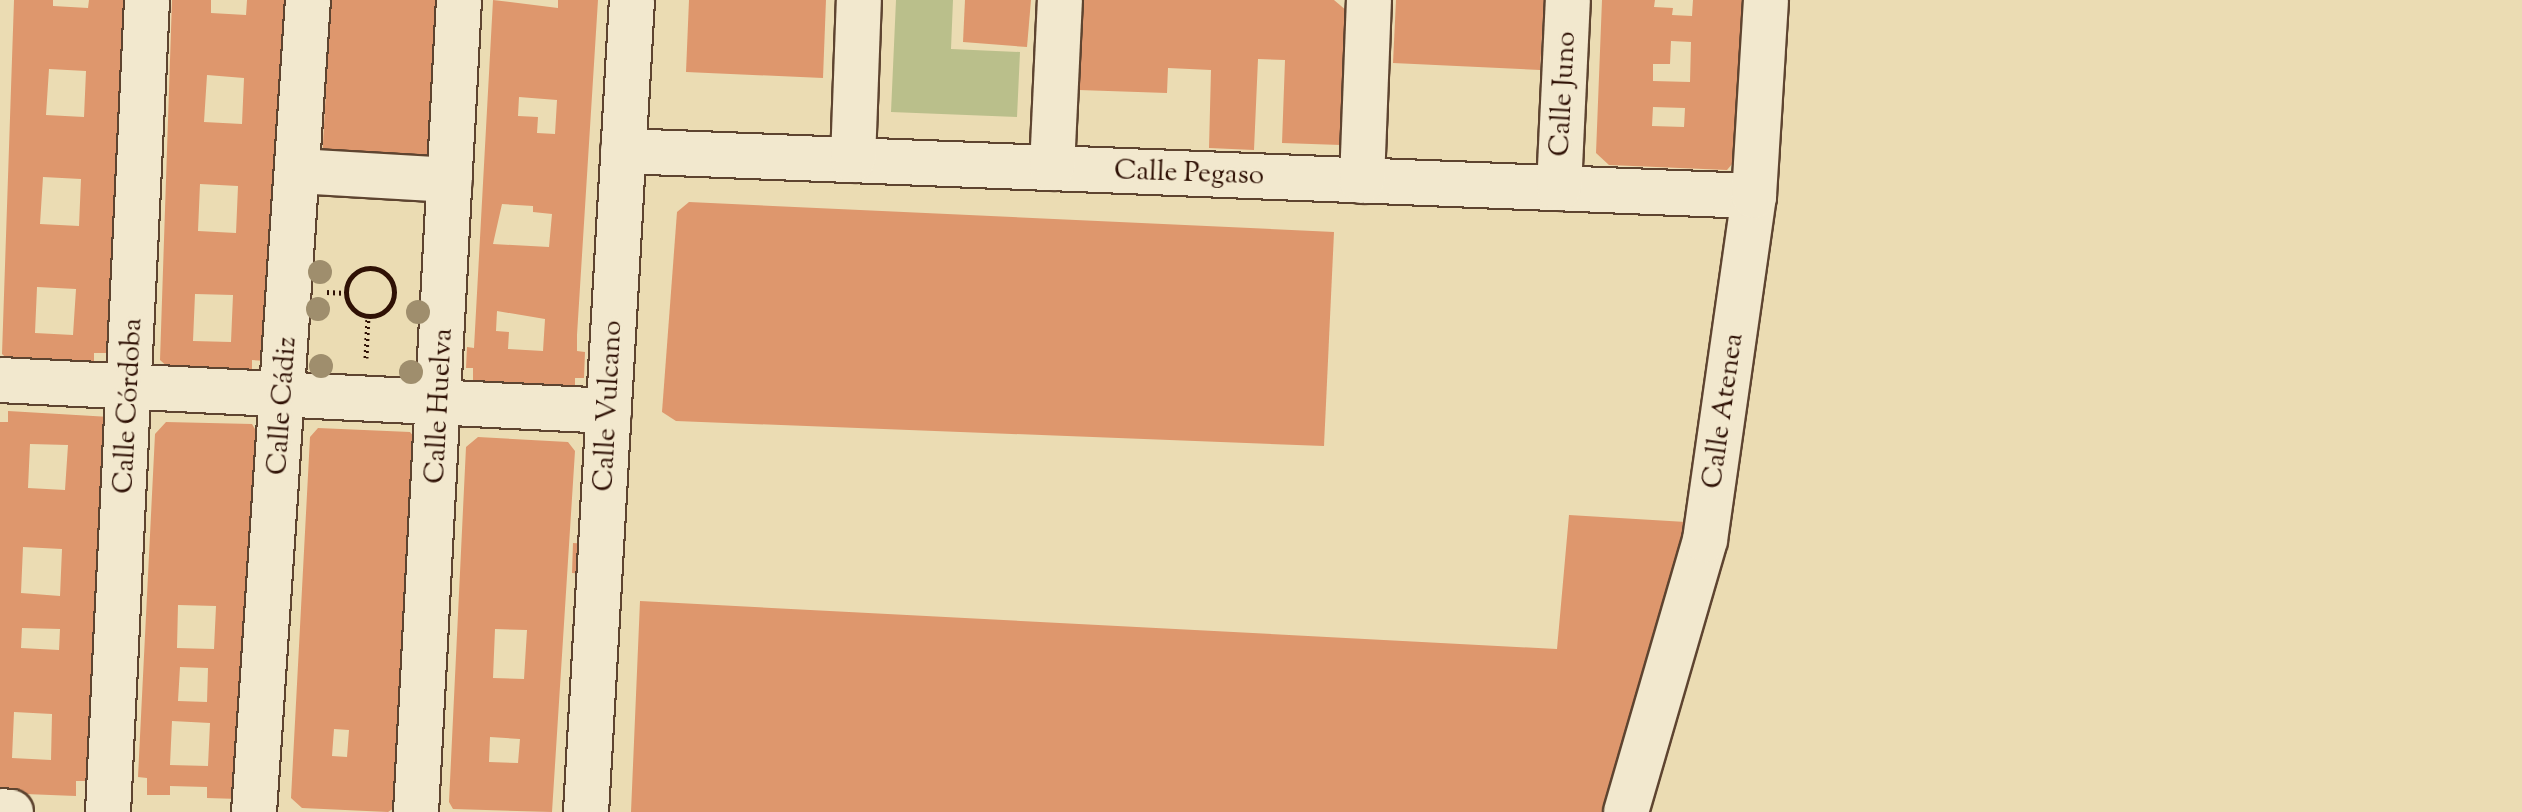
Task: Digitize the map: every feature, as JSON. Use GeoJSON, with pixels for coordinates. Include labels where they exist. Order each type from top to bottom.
{"type":"FeatureCollection","features":[{"type":"Feature","properties":{"kind":"street","name":"Calle Córdoba"},"geometry":{"type":"LineString","coordinates":[[108,812],[147,0]]}},
{"type":"Feature","properties":{"kind":"street","name":"Calle Cádiz"},"geometry":{"type":"LineString","coordinates":[[254,812],[308,0]]}},
{"type":"Feature","properties":{"kind":"street","name":"Calle Huelva"},"geometry":{"type":"LineString","coordinates":[[416,812],[441,402],[459,0]]}},
{"type":"Feature","properties":{"kind":"street","name":"Calle Vulcano"},"geometry":{"type":"LineString","coordinates":[[586,812],[632,0]]}},
{"type":"Feature","properties":{"kind":"street"},"geometry":{"type":"LineString","coordinates":[[853,160],[859,0]]}},
{"type":"Feature","properties":{"kind":"street"},"geometry":{"type":"LineString","coordinates":[[1052,168],[1060,0]]}},
{"type":"Feature","properties":{"kind":"street"},"geometry":{"type":"LineString","coordinates":[[1362,181],[1369,0]]}},
{"type":"Feature","properties":{"kind":"street","name":"Calle Juno"},"geometry":{"type":"LineString","coordinates":[[1559,188],[1568,0]]}},
{"type":"Feature","properties":{"kind":"street","name":"Calle Atenea"},"geometry":{"type":"LineString","coordinates":[[1626,812],[1705,540],[1754,196],[1766,0]]}},
{"type":"Feature","properties":{"kind":"street","name":"Calle Pegaso"},"geometry":{"type":"LineString","coordinates":[[623,151],[1754,196]]}},
{"type":"Feature","properties":{"kind":"street"},"geometry":{"type":"LineString","coordinates":[[298,171],[450,180]]}},
{"type":"Feature","properties":{"kind":"street"},"geometry":{"type":"LineString","coordinates":[[0,380],[609,411]]}},
{"type":"Feature","properties":{"kind":"street"},"geometry":{"type":"LineString","coordinates":[[0,811],[11,812]]}},
{"type":"Feature","properties":{"kind":"path"},"geometry":{"type":"LineString","coordinates":[[367,268],[388,276],[394,291],[383,312],[368,315],[354,309],[347,293],[353,275],[367,268]]}},
{"type":"Feature","properties":{"kind":"path"},"geometry":{"type":"LineString","coordinates":[[321,292],[347,293]]}},
{"type":"Feature","properties":{"kind":"green space"},"geometry":{"type":"Polygon","coordinates":[[[896,0],[953,0],[951,49],[1020,52],[1017,117],[891,112],[896,0]]]}},
{"type":"Feature","properties":{"kind":"building"},"geometry":{"type":"Polygon","coordinates":[[[14,0],[53,0],[53,6],[88,8],[89,0],[129,0],[110,353],[94,353],[94,368],[12,363],[2,354],[14,0]],[[49,69],[46,115],[84,117],[86,71],[49,69]],[[43,177],[40,224],[79,226],[81,179],[43,177]],[[37,287],[35,333],[73,335],[76,289],[37,287]]]}},
{"type":"Feature","properties":{"kind":"building"},"geometry":{"type":"Polygon","coordinates":[[[172,0],[211,0],[211,13],[246,15],[247,0],[287,0],[267,361],[252,360],[252,374],[170,369],[160,360],[172,0]],[[207,75],[204,122],[242,124],[244,78],[207,75]],[[200,184],[198,231],[236,233],[238,186],[200,184]],[[195,294],[193,341],[231,342],[233,295],[195,294]]]}},
{"type":"Feature","properties":{"kind":"building"},"geometry":{"type":"Polygon","coordinates":[[[331,0],[442,0],[432,166],[322,161],[331,0]]]}},
{"type":"Feature","properties":{"kind":"building"},"geometry":{"type":"Polygon","coordinates":[[[493,0],[558,8],[558,0],[598,0],[577,335],[577,351],[585,352],[584,378],[575,378],[575,388],[473,383],[473,368],[466,368],[467,347],[474,348],[493,0]],[[519,97],[518,116],[538,117],[537,133],[555,134],[557,100],[519,97]],[[502,204],[493,244],[549,247],[552,214],[533,212],[533,206],[502,204]],[[497,311],[496,331],[509,332],[508,349],[543,351],[545,319],[497,311]]]}},
{"type":"Feature","properties":{"kind":"building"},"geometry":{"type":"Polygon","coordinates":[[[689,0],[826,0],[823,78],[686,72],[689,0]]]}},
{"type":"Feature","properties":{"kind":"building"},"geometry":{"type":"Polygon","coordinates":[[[965,0],[1031,0],[1027,47],[963,42],[965,0]]]}},
{"type":"Feature","properties":{"kind":"building"},"geometry":{"type":"Polygon","coordinates":[[[1082,0],[1334,0],[1347,11],[1341,145],[1282,143],[1285,60],[1258,59],[1254,150],[1209,148],[1211,70],[1168,68],[1167,93],[1079,90],[1082,0]]]}},
{"type":"Feature","properties":{"kind":"building"},"geometry":{"type":"Polygon","coordinates":[[[1396,0],[1544,0],[1540,70],[1393,63],[1396,0]]]}},
{"type":"Feature","properties":{"kind":"building"},"geometry":{"type":"Polygon","coordinates":[[[1602,0],[1655,0],[1654,7],[1673,8],[1672,15],[1692,16],[1693,0],[1744,0],[1738,157],[1727,170],[1609,165],[1596,153],[1602,0]],[[1671,41],[1670,64],[1653,64],[1653,81],[1690,82],[1691,42],[1671,41]],[[1653,107],[1652,126],[1684,127],[1685,108],[1653,107]]]}},
{"type":"Feature","properties":{"kind":"building"},"geometry":{"type":"Polygon","coordinates":[[[689,202],[1334,232],[1324,446],[676,421],[662,412],[677,212],[689,202]]]}},
{"type":"Feature","properties":{"kind":"building"},"geometry":{"type":"Polygon","coordinates":[[[8,411],[110,417],[92,781],[76,781],[76,796],[0,793],[0,422],[8,422],[8,411]],[[30,444],[28,488],[65,490],[68,445],[30,444]],[[23,547],[21,593],[60,596],[62,549],[23,547]],[[22,628],[21,648],[59,650],[60,629],[22,628]],[[14,712],[12,758],[51,760],[52,714],[14,712]]]}},
{"type":"Feature","properties":{"kind":"building"},"geometry":{"type":"Polygon","coordinates":[[[166,422],[252,424],[259,436],[239,799],[207,798],[207,787],[170,786],[170,795],[147,795],[147,778],[138,777],[155,434],[166,422]],[[178,605],[177,648],[214,649],[216,606],[178,605]],[[180,667],[178,701],[207,702],[208,668],[180,667]],[[172,721],[170,765],[208,766],[210,723],[172,721]]]}},
{"type":"Feature","properties":{"kind":"building"},"geometry":{"type":"Polygon","coordinates":[[[318,428],[410,432],[420,444],[399,805],[388,812],[302,808],[291,798],[310,437],[318,428]],[[334,729],[332,756],[347,757],[349,730],[334,729]]]}},
{"type":"Feature","properties":{"kind":"building"},"geometry":{"type":"Polygon","coordinates":[[[478,437],[568,442],[575,451],[552,812],[453,809],[449,802],[466,447],[478,437]],[[495,629],[493,678],[524,679],[527,630],[495,629]],[[490,737],[489,762],[518,763],[520,739],[490,737]]]}},
{"type":"Feature","properties":{"kind":"building"},"geometry":{"type":"Polygon","coordinates":[[[1569,515],[1686,522],[1602,812],[631,812],[640,601],[1557,649],[1569,515]]]}},
{"type":"Feature","properties":{"kind":"building"},"geometry":{"type":"Polygon","coordinates":[[[573,543],[590,544],[589,574],[572,573],[573,543]]]}}]}
